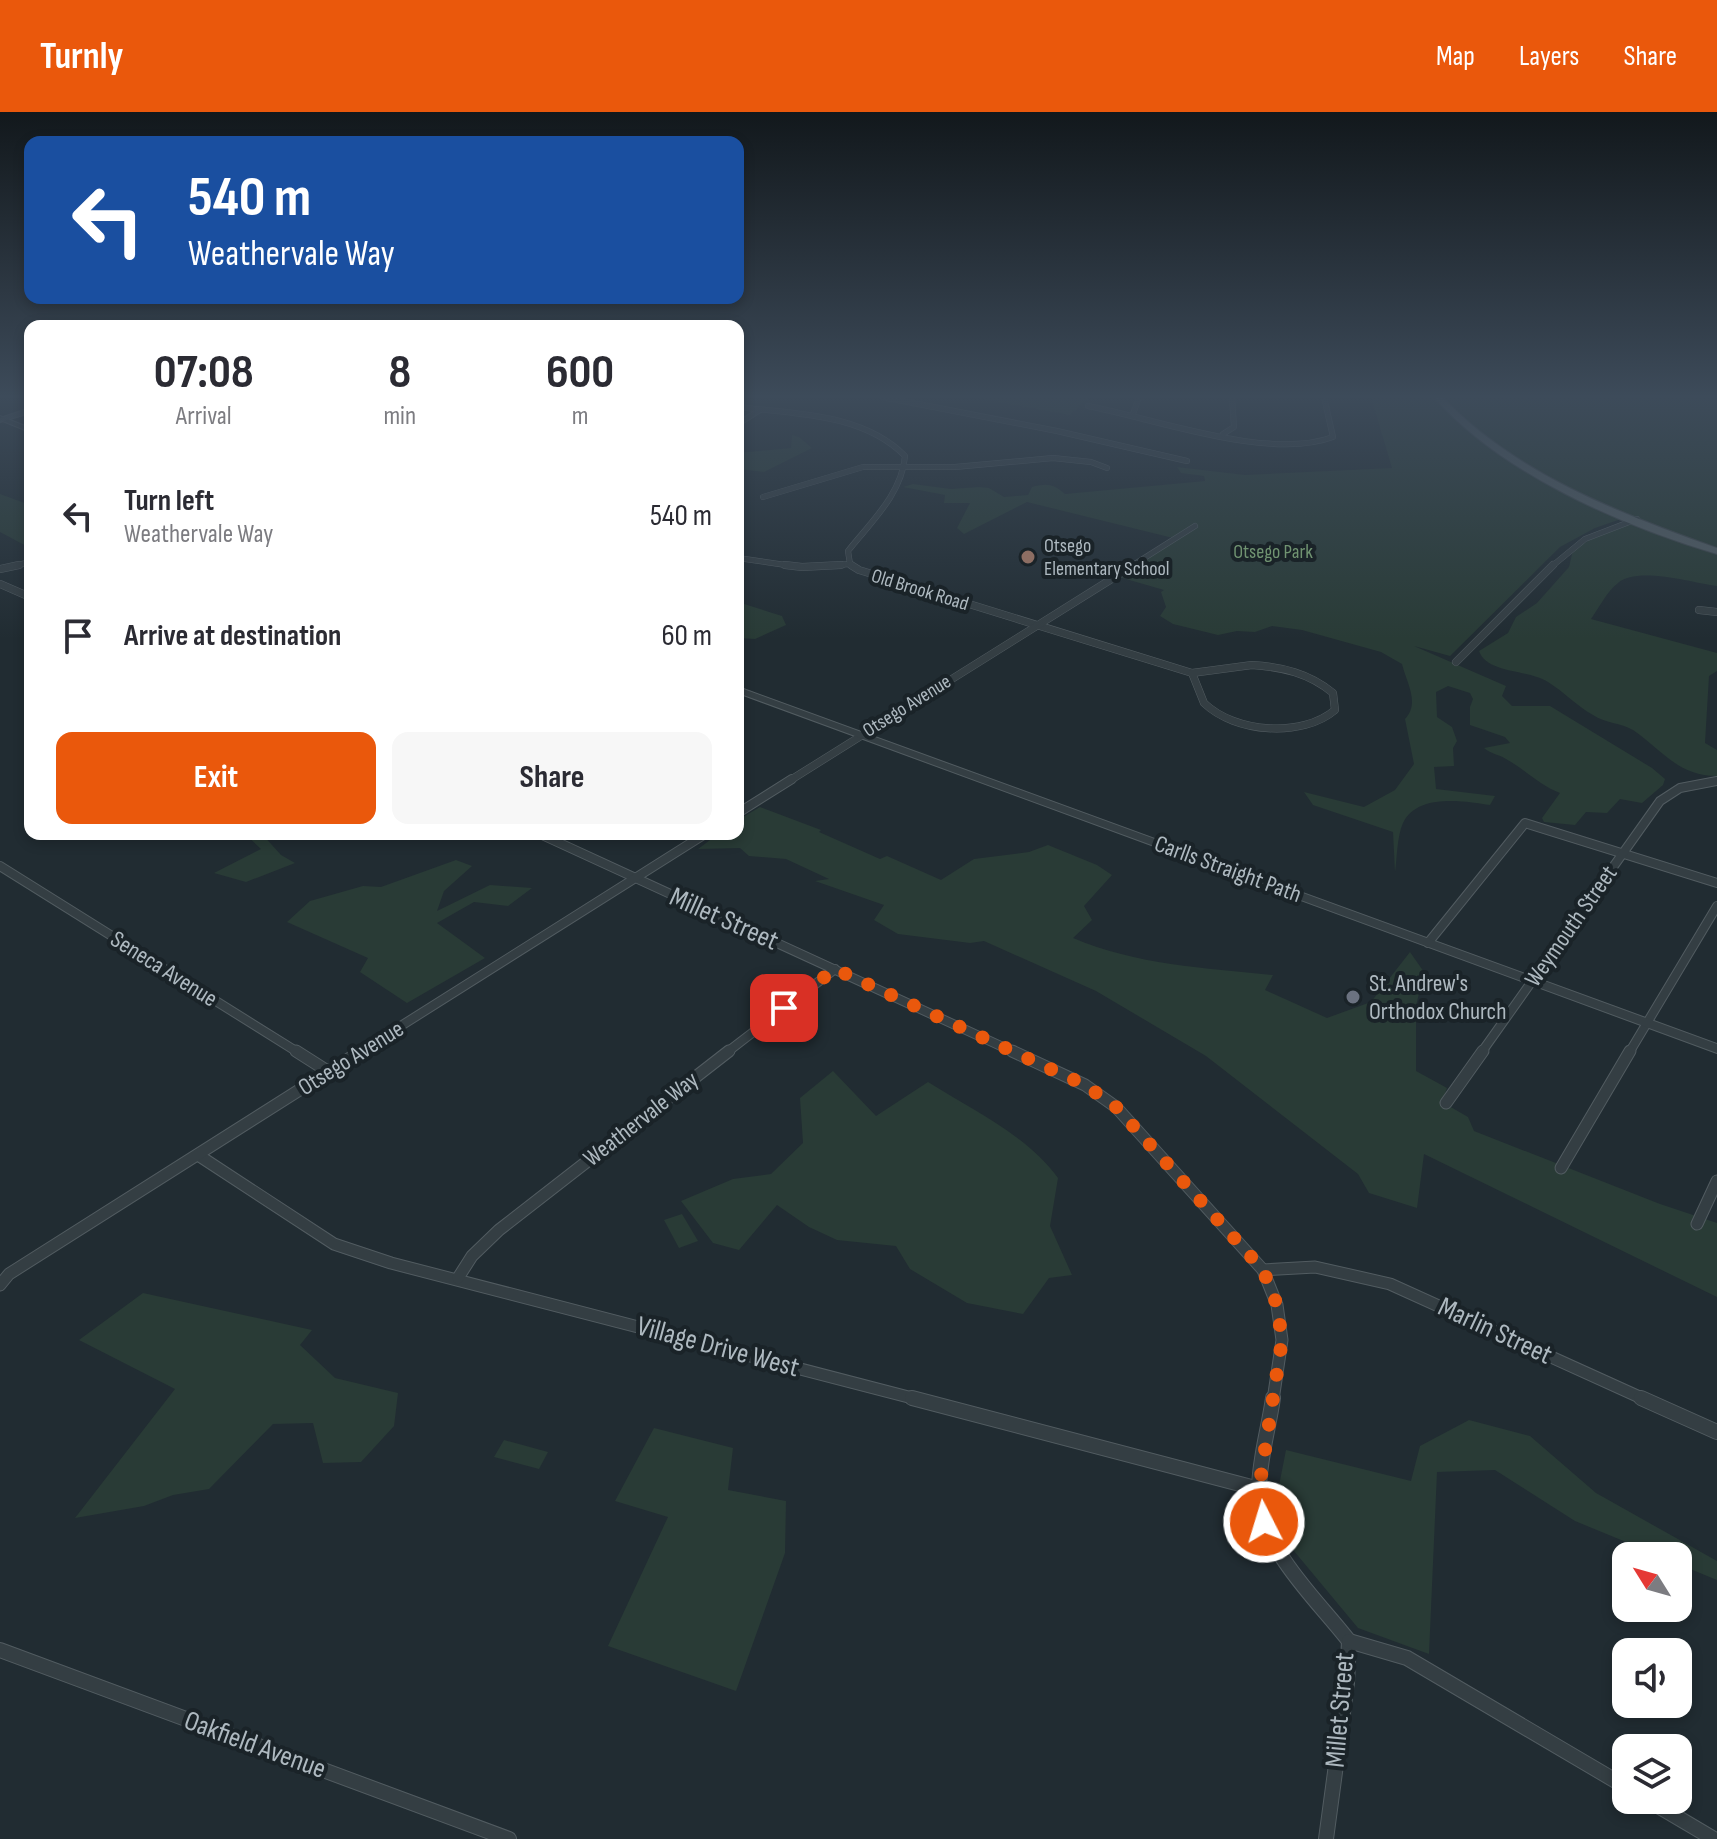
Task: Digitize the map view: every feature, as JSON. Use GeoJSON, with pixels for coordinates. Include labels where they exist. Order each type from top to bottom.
{"type":"FeatureCollection","features":[{"type":"Feature","properties":{"kind":"main road"},"geometry":{"type":"LineString","coordinates":[[1547,478],[1717,551]]}},
{"type":"Feature","properties":{"kind":"street"},"geometry":{"type":"LineString","coordinates":[[763,497],[780,496],[828,478]]}},
{"type":"Feature","properties":{"kind":"street","name":"Old Brook Road"},"geometry":{"type":"LineString","coordinates":[[899,478],[877,516],[848,551],[850,564],[869,575],[1192,673],[1252,665],[1284,668],[1325,685],[1333,693],[1335,710],[1323,721],[1297,727],[1251,725],[1206,706],[1197,692],[1192,673]]}},
{"type":"Feature","properties":{"kind":"street"},"geometry":{"type":"LineString","coordinates":[[1456,662],[1569,549],[1585,537],[1637,519]]}},
{"type":"Feature","properties":{"kind":"street","name":"Otsego Avenue"},"geometry":{"type":"LineString","coordinates":[[744,809],[1195,526]]}},
{"type":"Feature","properties":{"kind":"street"},"geometry":{"type":"LineString","coordinates":[[744,559],[802,567],[850,564]]}},
{"type":"Feature","properties":{"kind":"street"},"geometry":{"type":"LineString","coordinates":[[0,569],[24,563]]}},
{"type":"Feature","properties":{"kind":"street"},"geometry":{"type":"LineString","coordinates":[[0,584],[24,594]]}},
{"type":"Feature","properties":{"kind":"street"},"geometry":{"type":"LineString","coordinates":[[1699,610],[1717,612]]}},
{"type":"Feature","properties":{"kind":"street","name":"Carlls Straight Path"},"geometry":{"type":"LineString","coordinates":[[744,692],[1717,1049]]}},
{"type":"Feature","properties":{"kind":"street","name":"Weymouth Street"},"geometry":{"type":"LineString","coordinates":[[1446,1103],[1669,793],[1717,781]]}},
{"type":"Feature","properties":{"kind":"street"},"geometry":{"type":"LineString","coordinates":[[1428,943],[1525,823],[1717,883]]}},
{"type":"Feature","properties":{"kind":"street","name":"Millet Street"},"geometry":{"type":"LineString","coordinates":[[553,840],[1085,1085],[1116,1107],[1263,1270],[1277,1305],[1282,1340],[1259,1489],[1264,1522],[1275,1547],[1349,1641],[1347,1683],[1326,1839]]}},
{"type":"Feature","properties":{"kind":"street","name":"Otsego Avenue"},"geometry":{"type":"LineString","coordinates":[[0,1285],[9,1274],[695,840]]}},
{"type":"Feature","properties":{"kind":"street","name":"Seneca Avenue"},"geometry":{"type":"LineString","coordinates":[[0,866],[329,1072]]}},
{"type":"Feature","properties":{"kind":"street"},"geometry":{"type":"LineString","coordinates":[[1561,1168],[1717,906]]}},
{"type":"Feature","properties":{"kind":"street","name":"Weathervale Way"},"geometry":{"type":"LineString","coordinates":[[458,1278],[472,1256],[499,1230],[835,969]]}},
{"type":"Feature","properties":{"kind":"street","name":"Village Drive West"},"geometry":{"type":"LineString","coordinates":[[198,1155],[334,1244],[391,1263],[1259,1489]]}},
{"type":"Feature","properties":{"kind":"street"},"geometry":{"type":"LineString","coordinates":[[1697,1224],[1717,1181]]}},
{"type":"Feature","properties":{"kind":"street","name":"Marlin Street"},"geometry":{"type":"LineString","coordinates":[[1263,1270],[1315,1267],[1390,1284],[1717,1432]]}},
{"type":"Feature","properties":{"kind":"street"},"geometry":{"type":"LineString","coordinates":[[1349,1641],[1407,1658],[1612,1779]]}},
{"type":"Feature","properties":{"kind":"street","name":"Oakfield Avenue"},"geometry":{"type":"LineString","coordinates":[[0,1650],[509,1839]]}},
{"type":"Feature","properties":{"kind":"street"},"geometry":{"type":"LineString","coordinates":[[1672,1814],[1714,1839]]}},
{"type":"Feature","properties":{"kind":"green space","name":"Otsego Park"},"geometry":{"type":"Polygon","coordinates":[[[1204,478],[1717,478],[1717,586],[1651,576],[1627,578],[1610,590],[1591,619],[1717,653],[1717,671],[1709,676],[1705,743],[1717,750],[1717,776],[1703,775],[1681,767],[1633,730],[1598,718],[1540,678],[1490,664],[1479,651],[1508,633],[1516,617],[1537,603],[1569,567],[1573,550],[1606,530],[1635,523],[1624,518],[1595,528],[1560,547],[1450,656],[1414,646],[1506,686],[1502,696],[1512,706],[1550,706],[1652,768],[1665,779],[1663,785],[1642,803],[1620,799],[1607,813],[1586,812],[1575,825],[1544,822],[1542,818],[1560,793],[1484,748],[1510,743],[1505,737],[1470,725],[1473,699],[1470,693],[1448,686],[1436,692],[1437,717],[1452,727],[1457,741],[1453,748],[1454,766],[1434,767],[1436,789],[1495,796],[1490,805],[1442,801],[1419,807],[1410,813],[1400,834],[1395,872],[1393,832],[1313,805],[1304,792],[1364,807],[1395,790],[1414,764],[1405,719],[1412,700],[1402,664],[1381,652],[1302,630],[1272,626],[1255,632],[1237,631],[1218,635],[1173,624],[1160,616],[1166,607],[1161,592],[1164,590],[1119,577],[1177,539],[1027,502],[964,534],[957,528],[970,503],[944,503],[945,495],[903,487],[913,484],[951,489],[979,487],[989,488],[1004,497],[1028,495],[1032,487],[1042,485],[1054,486],[1065,494],[1205,481],[1204,478]]]}},
{"type":"Feature","properties":{"kind":"green space"},"geometry":{"type":"Polygon","coordinates":[[[0,494],[24,503],[24,545],[0,532],[0,494]]]}},
{"type":"Feature","properties":{"kind":"green space"},"geometry":{"type":"Polygon","coordinates":[[[744,604],[782,616],[786,625],[755,639],[744,638],[744,604]]]}},
{"type":"Feature","properties":{"kind":"green space"},"geometry":{"type":"Polygon","coordinates":[[[760,807],[821,830],[819,832],[880,859],[887,856],[941,880],[974,859],[1029,852],[1048,845],[1097,865],[1112,875],[1084,906],[1092,920],[1073,938],[1146,960],[1273,975],[1265,990],[1327,1018],[1371,1002],[1410,952],[1424,972],[1416,1006],[1416,1071],[1447,1088],[1442,1102],[1468,1117],[1474,1131],[1660,1204],[1717,1223],[1717,1297],[1424,1154],[1417,1208],[1369,1193],[1358,1174],[1206,1056],[1096,991],[984,941],[970,943],[898,934],[874,920],[884,905],[815,881],[829,879],[786,859],[749,856],[740,848],[698,849],[710,840],[744,840],[744,816],[760,807]]]}},
{"type":"Feature","properties":{"kind":"green space"},"geometry":{"type":"Polygon","coordinates":[[[251,840],[267,840],[281,855],[295,863],[246,882],[214,873],[261,849],[251,840]]]}},
{"type":"Feature","properties":{"kind":"green space"},"geometry":{"type":"Polygon","coordinates":[[[456,860],[472,866],[444,891],[437,911],[490,885],[532,888],[508,906],[474,902],[437,923],[485,958],[407,1003],[360,972],[368,958],[287,922],[310,901],[363,886],[381,887],[456,860]]]}},
{"type":"Feature","properties":{"kind":"green space"},"geometry":{"type":"Polygon","coordinates":[[[833,1071],[876,1116],[928,1082],[998,1124],[1031,1149],[1058,1178],[1050,1226],[1072,1275],[1049,1278],[1023,1314],[967,1303],[910,1269],[896,1246],[837,1240],[809,1227],[777,1205],[739,1250],[713,1243],[681,1201],[733,1179],[771,1174],[803,1143],[800,1098],[833,1071]]]}},
{"type":"Feature","properties":{"kind":"green space"},"geometry":{"type":"Polygon","coordinates":[[[682,1214],[698,1241],[679,1248],[664,1220],[682,1214]]]}},
{"type":"Feature","properties":{"kind":"green space"},"geometry":{"type":"Polygon","coordinates":[[[143,1293],[312,1330],[300,1345],[335,1378],[398,1393],[394,1426],[361,1462],[323,1463],[313,1423],[273,1424],[209,1489],[173,1495],[144,1506],[75,1518],[175,1389],[79,1340],[143,1293]]]}},
{"type":"Feature","properties":{"kind":"green space"},"geometry":{"type":"Polygon","coordinates":[[[1469,1420],[1530,1436],[1596,1493],[1683,1542],[1626,1542],[1575,1521],[1495,1470],[1437,1472],[1429,1654],[1358,1628],[1284,1539],[1274,1511],[1286,1450],[1411,1481],[1420,1446],[1469,1420]]]}},
{"type":"Feature","properties":{"kind":"green space"},"geometry":{"type":"Polygon","coordinates":[[[654,1428],[733,1448],[728,1490],[786,1501],[785,1553],[736,1691],[608,1646],[668,1517],[615,1501],[654,1428]]]}},
{"type":"Feature","properties":{"kind":"green space"},"geometry":{"type":"Polygon","coordinates":[[[504,1440],[548,1452],[539,1469],[494,1457],[504,1440]]]}},
{"type":"Feature","properties":{"kind":"green space"},"geometry":{"type":"Polygon","coordinates":[[[1692,1547],[1717,1561],[1717,1580],[1692,1570],[1692,1547]]]}},
{"type":"Feature","properties":{"kind":"place","name":"Otsego Elementary School"},"geometry":{"type":"Point","coordinates":[1028,557]}},
{"type":"Feature","properties":{"kind":"place","name":"St. Andrew's Orthodox Church"},"geometry":{"type":"Point","coordinates":[1353,997]}},
{"type":"Feature","properties":{"kind":"route"},"geometry":{"type":"LineString","coordinates":[[784,1008],[835,969],[1085,1085],[1116,1107],[1263,1270],[1277,1305],[1282,1340],[1259,1489],[1264,1522]]}}]}
